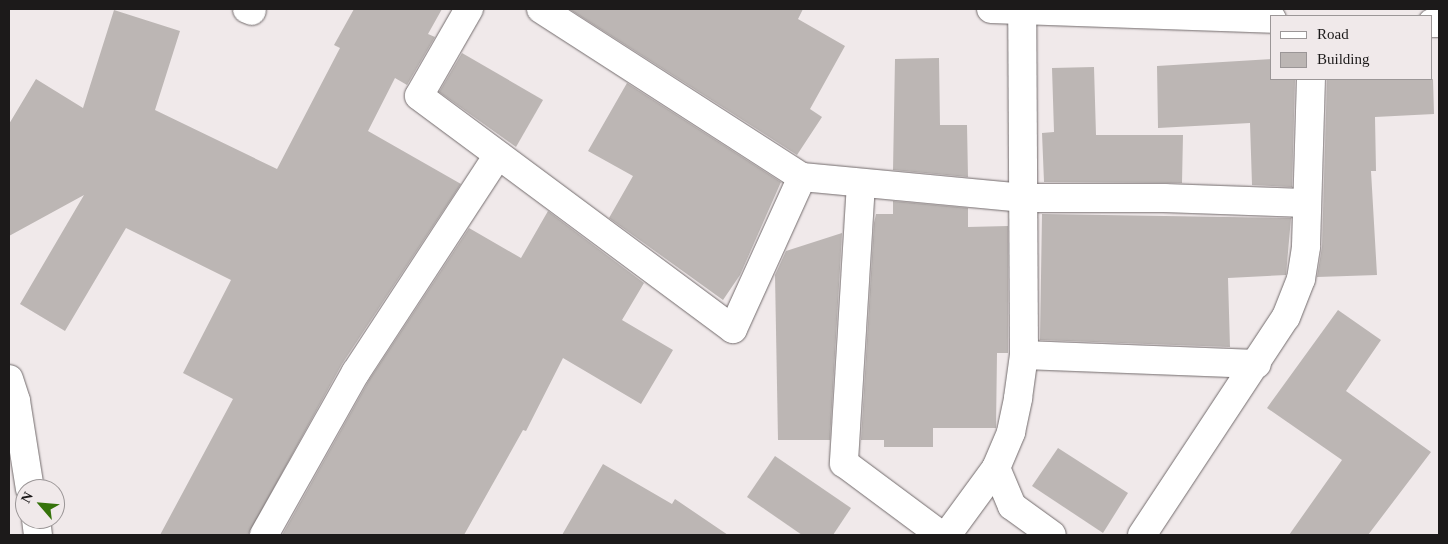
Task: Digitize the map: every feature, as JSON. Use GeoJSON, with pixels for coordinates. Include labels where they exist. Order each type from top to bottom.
{"type":"FeatureCollection","features":[{"type":"Feature","properties":{"kind":"street"},"geometry":{"type":"LineString","coordinates":[[469,9],[419,96],[733,329],[802,177]]}},
{"type":"Feature","properties":{"kind":"street"},"geometry":{"type":"LineString","coordinates":[[541,9],[802,177],[1024,198],[1164,198],[1307,203]]}},
{"type":"Feature","properties":{"kind":"street"},"geometry":{"type":"LineString","coordinates":[[991,9],[1270,18]]}},
{"type":"Feature","properties":{"kind":"street"},"geometry":{"type":"LineString","coordinates":[[947,535],[996,468],[1011,432],[1024,355],[1022,10]]}},
{"type":"Feature","properties":{"kind":"street"},"geometry":{"type":"LineString","coordinates":[[1142,535],[1257,364],[1286,317],[1301,279],[1306,246],[1311,80]]}},
{"type":"Feature","properties":{"kind":"street"},"geometry":{"type":"LineString","coordinates":[[264,535],[356,372],[498,155]]}},
{"type":"Feature","properties":{"kind":"street"},"geometry":{"type":"LineString","coordinates":[[861,183],[844,463],[941,535]]}},
{"type":"Feature","properties":{"kind":"street"},"geometry":{"type":"LineString","coordinates":[[1024,355],[1257,364]]}},
{"type":"Feature","properties":{"kind":"street"},"geometry":{"type":"LineString","coordinates":[[11,393],[28,479]]}},
{"type":"Feature","properties":{"kind":"street"},"geometry":{"type":"LineString","coordinates":[[996,468],[1012,506],[1052,535]]}},
{"type":"Feature","properties":{"kind":"building"},"geometry":{"type":"Polygon","coordinates":[[[354,9],[442,9],[428,34],[435,37],[407,85],[395,78],[368,131],[461,184],[342,364],[248,535],[160,535],[233,399],[183,373],[231,280],[126,228],[65,331],[20,304],[84,195],[9,236],[9,124],[36,79],[83,108],[114,10],[180,31],[155,110],[277,169],[340,48],[334,45],[354,9]]]}},
{"type":"Feature","properties":{"kind":"building"},"geometry":{"type":"Polygon","coordinates":[[[569,9],[803,9],[798,19],[845,46],[810,109],[822,117],[797,155],[569,9]]]}},
{"type":"Feature","properties":{"kind":"building"},"geometry":{"type":"Polygon","coordinates":[[[462,53],[543,100],[516,147],[439,92],[462,53]]]}},
{"type":"Feature","properties":{"kind":"building"},"geometry":{"type":"Polygon","coordinates":[[[939,58],[940,125],[967,125],[968,177],[893,170],[895,59],[939,58]]]}},
{"type":"Feature","properties":{"kind":"building"},"geometry":{"type":"Polygon","coordinates":[[[1270,59],[1270,80],[1295,80],[1292,187],[1252,185],[1250,123],[1158,128],[1157,66],[1270,59]]]}},
{"type":"Feature","properties":{"kind":"building"},"geometry":{"type":"Polygon","coordinates":[[[1094,67],[1096,135],[1183,135],[1182,183],[1044,182],[1042,133],[1054,132],[1052,68],[1094,67]]]}},
{"type":"Feature","properties":{"kind":"building"},"geometry":{"type":"Polygon","coordinates":[[[1433,79],[1434,114],[1375,117],[1376,171],[1371,171],[1377,275],[1317,277],[1322,247],[1327,80],[1433,79]]]}},
{"type":"Feature","properties":{"kind":"building"},"geometry":{"type":"Polygon","coordinates":[[[627,83],[781,182],[740,275],[723,300],[609,218],[633,176],[588,151],[627,83]]]}},
{"type":"Feature","properties":{"kind":"building"},"geometry":{"type":"Polygon","coordinates":[[[893,201],[968,208],[968,227],[1008,226],[1008,353],[997,353],[996,428],[933,428],[933,447],[884,447],[884,440],[861,440],[874,223],[876,214],[893,214],[893,201]]]}},
{"type":"Feature","properties":{"kind":"building"},"geometry":{"type":"Polygon","coordinates":[[[548,211],[644,283],[622,320],[673,350],[641,404],[563,358],[526,431],[523,430],[464,535],[282,535],[369,380],[469,228],[521,258],[548,211]]]}},
{"type":"Feature","properties":{"kind":"building"},"geometry":{"type":"Polygon","coordinates":[[[1042,214],[1291,218],[1286,275],[1228,278],[1230,347],[1040,340],[1042,214]]]}},
{"type":"Feature","properties":{"kind":"building"},"geometry":{"type":"Polygon","coordinates":[[[842,233],[830,440],[778,440],[775,275],[786,251],[842,233]]]}},
{"type":"Feature","properties":{"kind":"building"},"geometry":{"type":"Polygon","coordinates":[[[1338,310],[1381,340],[1346,391],[1431,452],[1368,535],[1289,535],[1342,460],[1267,408],[1338,310]]]}},
{"type":"Feature","properties":{"kind":"building"},"geometry":{"type":"Polygon","coordinates":[[[1058,448],[1128,493],[1103,533],[1032,486],[1058,448]]]}},
{"type":"Feature","properties":{"kind":"building"},"geometry":{"type":"Polygon","coordinates":[[[775,456],[851,508],[833,535],[802,535],[747,497],[775,456]]]}},
{"type":"Feature","properties":{"kind":"building"},"geometry":{"type":"Polygon","coordinates":[[[603,464],[672,504],[675,499],[728,535],[562,535],[603,464]]]}}]}
